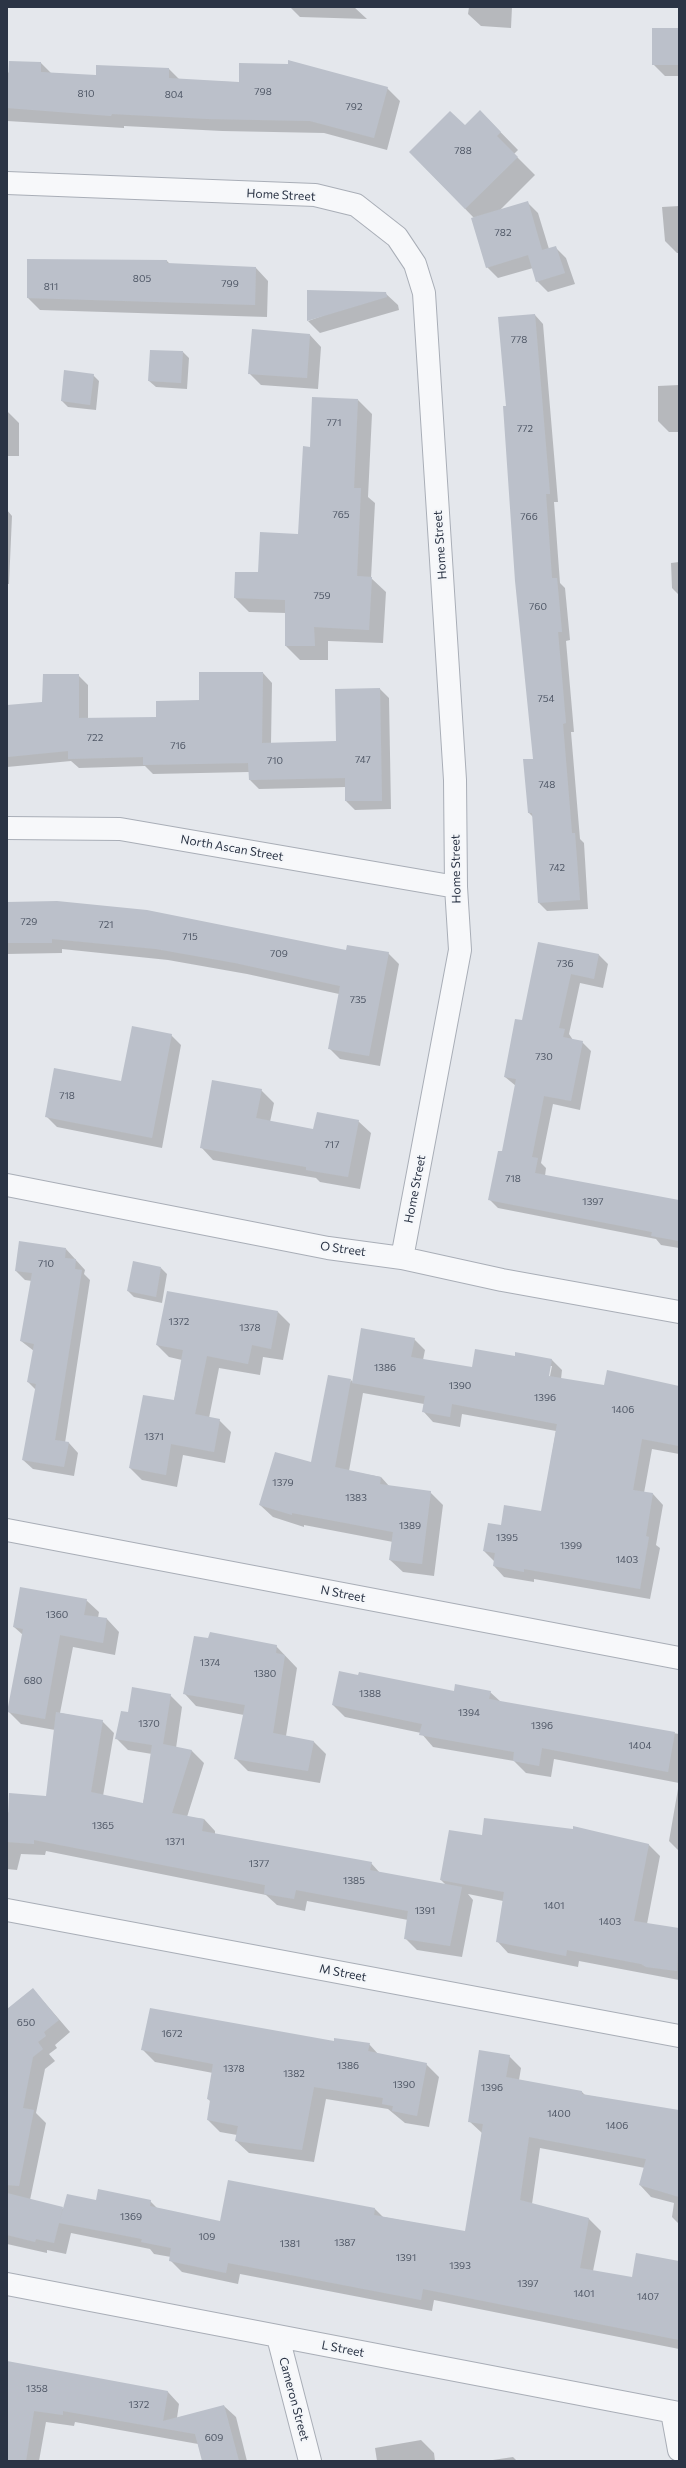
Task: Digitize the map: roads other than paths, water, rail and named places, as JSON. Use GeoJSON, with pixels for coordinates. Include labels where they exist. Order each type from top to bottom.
{"type":"FeatureCollection","features":[{"type":"Feature","properties":{"kind":"street","name":"Home Street"},"geometry":{"type":"LineString","coordinates":[[7,183],[315,195],[356,205],[397,237],[415,264],[424,292],[455,780],[456,887],[460,950],[402,1258]]}},
{"type":"Feature","properties":{"kind":"street","name":"North Ascan Street"},"geometry":{"type":"LineString","coordinates":[[7,828],[120,829],[456,887]]}},
{"type":"Feature","properties":{"kind":"street","name":"O Street"},"geometry":{"type":"LineString","coordinates":[[7,1185],[328,1248],[402,1258],[502,1280],[679,1312]]}},
{"type":"Feature","properties":{"kind":"street","name":"N Street"},"geometry":{"type":"LineString","coordinates":[[7,1530],[679,1658]]}},
{"type":"Feature","properties":{"kind":"street","name":"M Street"},"geometry":{"type":"LineString","coordinates":[[7,1910],[679,2036]]}},
{"type":"Feature","properties":{"kind":"street","name":"L Street"},"geometry":{"type":"LineString","coordinates":[[7,2284],[675,2412]]}},
{"type":"Feature","properties":{"kind":"street","name":"Cameron Street"},"geometry":{"type":"LineString","coordinates":[[278,2337],[310,2461]]}},
{"type":"Feature","properties":{"kind":"street"},"geometry":{"type":"LineString","coordinates":[[675,2412],[679,2450]]}}]}
